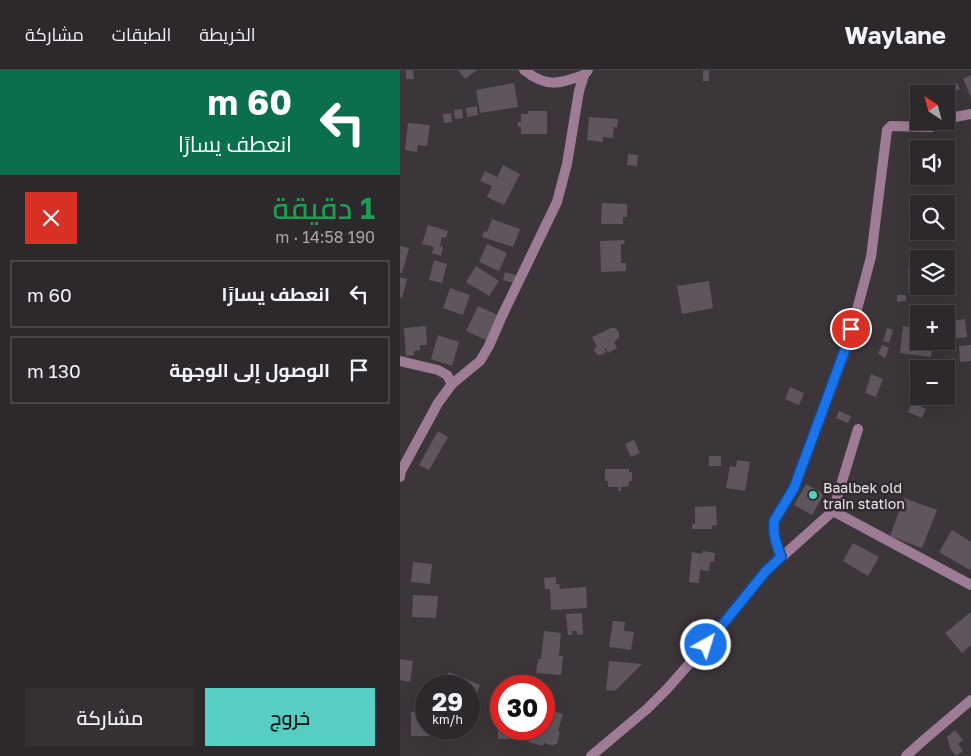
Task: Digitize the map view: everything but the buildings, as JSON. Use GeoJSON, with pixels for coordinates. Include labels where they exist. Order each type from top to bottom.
{"type":"FeatureCollection","features":[{"type":"Feature","properties":{"kind":"street"},"geometry":{"type":"LineString","coordinates":[[524,70],[541,81],[551,83],[563,83],[586,73]]}},
{"type":"Feature","properties":{"kind":"street"},"geometry":{"type":"LineString","coordinates":[[400,477],[438,402],[452,384],[480,362],[557,202],[567,164],[579,91],[586,73]]}},
{"type":"Feature","properties":{"kind":"street"},"geometry":{"type":"LineString","coordinates":[[955,117],[971,114]]}},
{"type":"Feature","properties":{"kind":"street"},"geometry":{"type":"LineString","coordinates":[[781,557],[775,539],[774,521],[794,488],[846,347],[870,256],[887,130],[891,126],[910,126]]}},
{"type":"Feature","properties":{"kind":"street"},"geometry":{"type":"LineString","coordinates":[[400,362],[438,370],[447,375],[452,384]]}},
{"type":"Feature","properties":{"kind":"street"},"geometry":{"type":"LineString","coordinates":[[591,756],[647,709],[667,689],[712,638],[766,571],[833,511],[858,429]]}},
{"type":"Feature","properties":{"kind":"street"},"geometry":{"type":"LineString","coordinates":[[833,511],[971,585]]}},
{"type":"Feature","properties":{"kind":"street"},"geometry":{"type":"LineString","coordinates":[[906,756],[924,738],[971,700]]}},
{"type":"Feature","properties":{"kind":"place","name":"Baalbek old train station"},"geometry":{"type":"Point","coordinates":[813,495]}},
{"type":"Feature","properties":{"kind":"route"},"geometry":{"type":"LineString","coordinates":[[706,645],[766,571],[781,557],[775,539],[774,521],[794,488],[851,329]]}}]}
